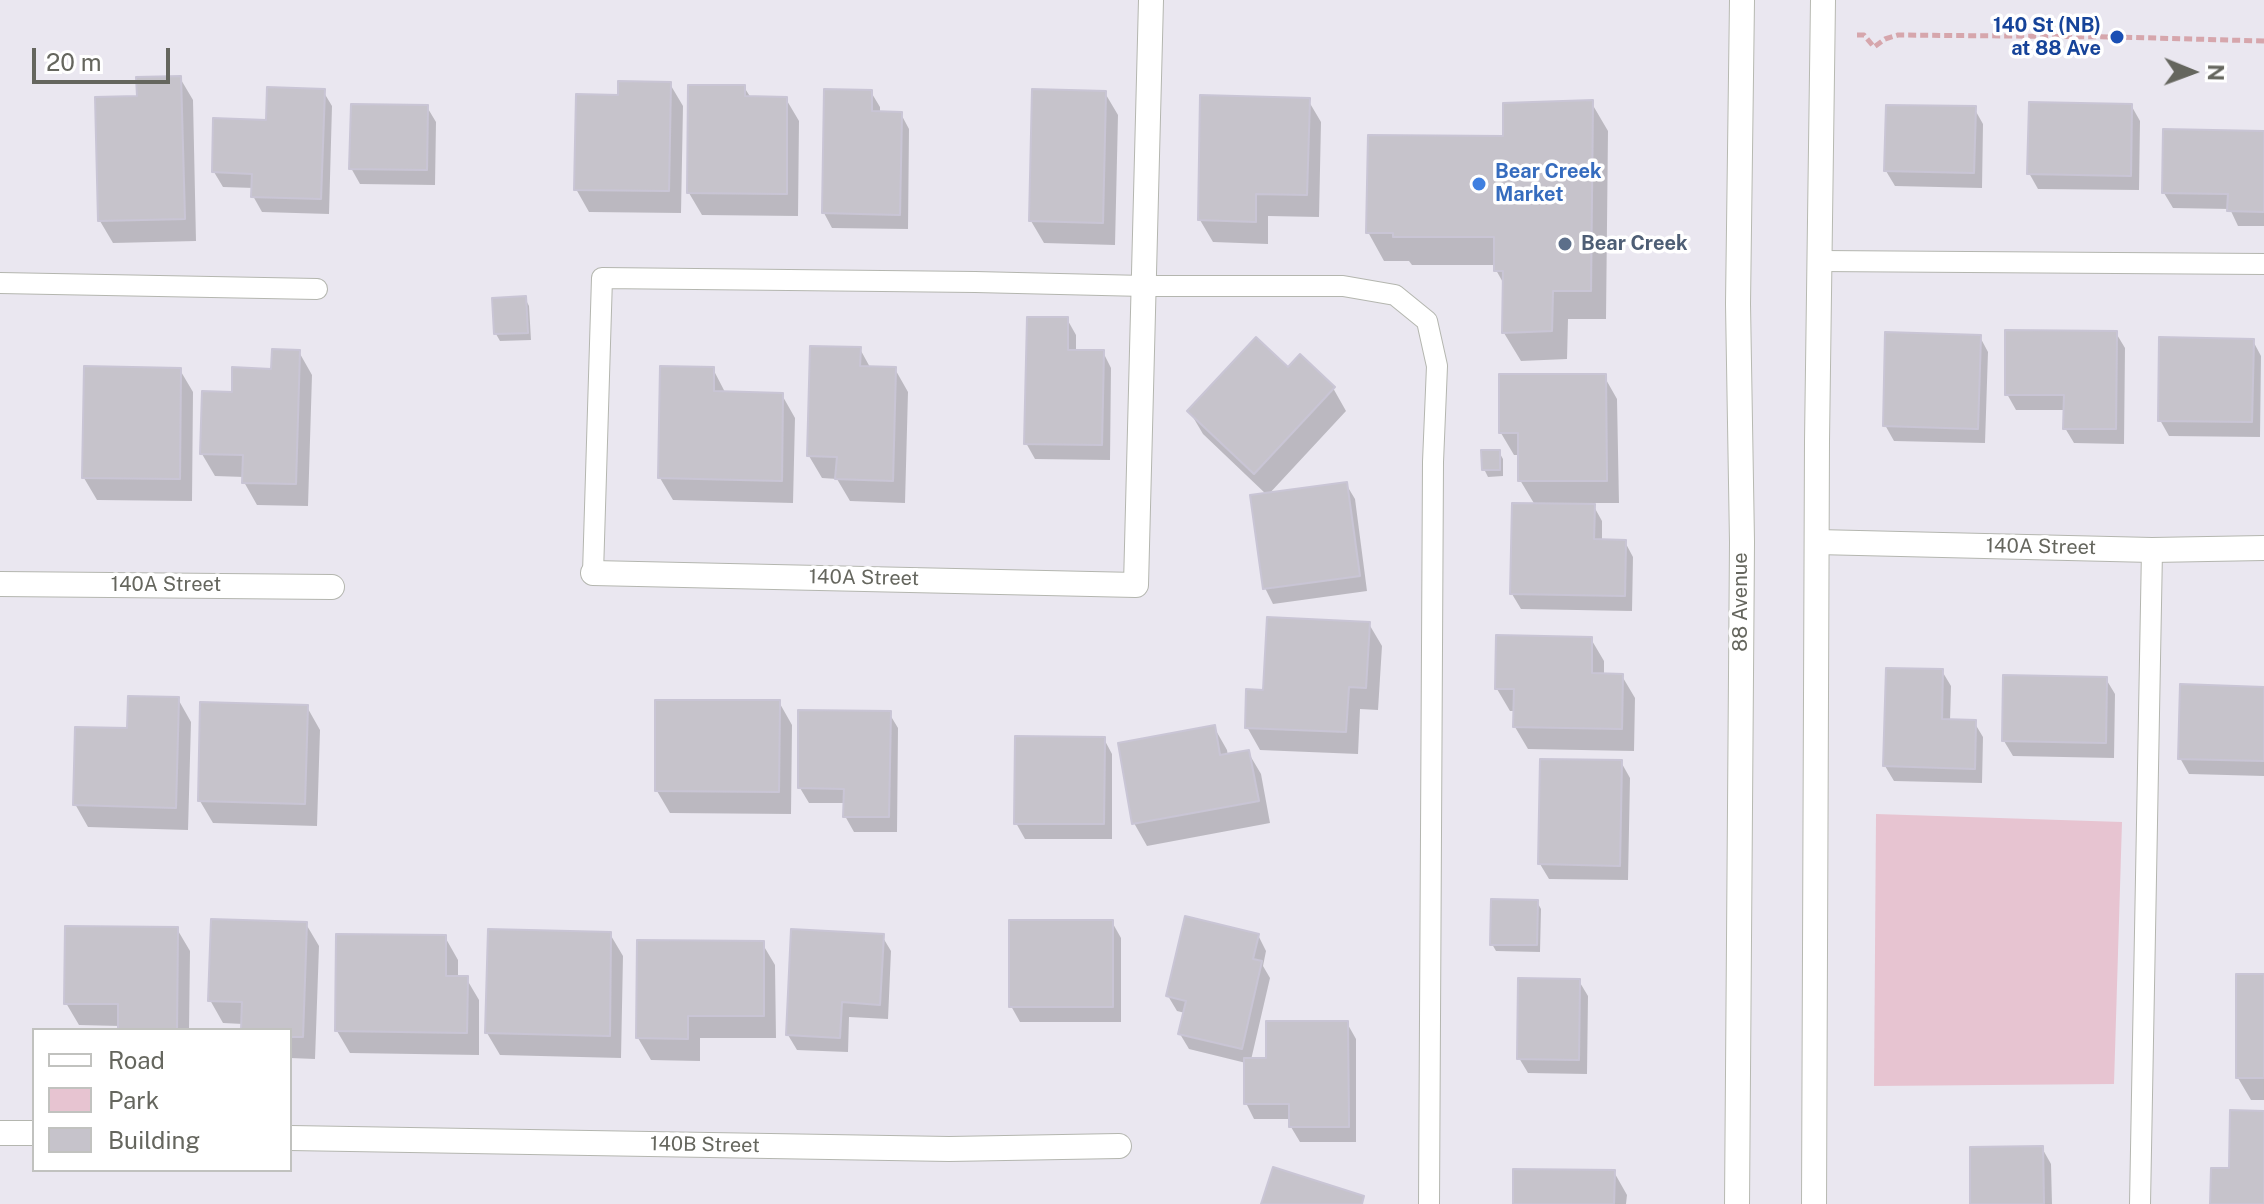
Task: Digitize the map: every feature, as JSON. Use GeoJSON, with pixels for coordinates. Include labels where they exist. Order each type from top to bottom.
{"type":"FeatureCollection","features":[{"type":"Feature","properties":{"kind":"street"},"geometry":{"type":"LineString","coordinates":[[1144,286],[1151,0]]}},
{"type":"Feature","properties":{"kind":"street","name":"88 Avenue"},"geometry":{"type":"LineString","coordinates":[[1737,1204],[1742,542],[1738,304],[1742,0]]}},
{"type":"Feature","properties":{"kind":"street"},"geometry":{"type":"LineString","coordinates":[[1814,1204],[1823,0]]}},
{"type":"Feature","properties":{"kind":"street","name":"140A Street"},"geometry":{"type":"LineString","coordinates":[[593,573],[1136,585],[1144,286]]}},
{"type":"Feature","properties":{"kind":"street","name":"140A Street"},"geometry":{"type":"LineString","coordinates":[[1817,542],[2152,550],[2264,548]]}},
{"type":"Feature","properties":{"kind":"street","name":"140A Street"},"geometry":{"type":"LineString","coordinates":[[0,584],[332,587]]}},
{"type":"Feature","properties":{"kind":"street"},"geometry":{"type":"LineString","coordinates":[[0,1133],[32,1133]]}},
{"type":"Feature","properties":{"kind":"street","name":"140B Street"},"geometry":{"type":"LineString","coordinates":[[292,1138],[949,1149],[1119,1146]]}},
{"type":"Feature","properties":{"kind":"lane"},"geometry":{"type":"LineString","coordinates":[[1820,261],[2264,264]]}},
{"type":"Feature","properties":{"kind":"lane"},"geometry":{"type":"LineString","coordinates":[[593,573],[602,278],[1343,286],[1395,295],[1427,321],[1437,366],[1433,462],[1429,1204]]}},
{"type":"Feature","properties":{"kind":"lane"},"geometry":{"type":"LineString","coordinates":[[0,283],[317,289]]}},
{"type":"Feature","properties":{"kind":"lane"},"geometry":{"type":"LineString","coordinates":[[2140,1204],[2152,550]]}},
{"type":"Feature","properties":{"kind":"path"},"geometry":{"type":"LineString","coordinates":[[1864,35],[1874,47],[1898,35],[2264,41]]}},
{"type":"Feature","properties":{"kind":"green space"},"geometry":{"type":"Polygon","coordinates":[[[1876,814],[2122,822],[2114,1084],[1874,1086],[1876,814]]]}},
{"type":"Feature","properties":{"kind":"building"},"geometry":{"type":"Polygon","coordinates":[[[181,76],[185,219],[98,221],[95,97],[137,96],[136,77],[181,76]]]}},
{"type":"Feature","properties":{"kind":"building"},"geometry":{"type":"Polygon","coordinates":[[[618,81],[671,82],[669,191],[574,190],[576,94],[618,95],[618,81]]]}},
{"type":"Feature","properties":{"kind":"building"},"geometry":{"type":"Polygon","coordinates":[[[688,85],[745,85],[745,96],[787,97],[787,194],[687,193],[688,85]]]}},
{"type":"Feature","properties":{"kind":"building"},"geometry":{"type":"Polygon","coordinates":[[[267,87],[325,89],[321,199],[251,197],[252,174],[212,172],[213,118],[266,120],[267,87]]]}},
{"type":"Feature","properties":{"kind":"building"},"geometry":{"type":"Polygon","coordinates":[[[824,89],[872,90],[872,111],[902,112],[900,215],[822,213],[824,89]]]}},
{"type":"Feature","properties":{"kind":"building"},"geometry":{"type":"Polygon","coordinates":[[[1032,89],[1106,91],[1103,223],[1029,221],[1032,89]]]}},
{"type":"Feature","properties":{"kind":"building"},"geometry":{"type":"Polygon","coordinates":[[[1200,95],[1310,98],[1307,195],[1256,194],[1256,222],[1198,220],[1200,95]]]}},
{"type":"Feature","properties":{"kind":"building","name":"Bear Creek Market"},"geometry":{"type":"Polygon","coordinates":[[[1593,100],[1591,291],[1553,291],[1552,331],[1502,333],[1503,271],[1494,271],[1494,237],[1393,237],[1393,233],[1366,233],[1368,135],[1503,136],[1503,103],[1593,100]]]}},
{"type":"Feature","properties":{"kind":"building"},"geometry":{"type":"Polygon","coordinates":[[[2029,102],[2132,104],[2131,176],[2027,174],[2029,102]]]}},
{"type":"Feature","properties":{"kind":"building"},"geometry":{"type":"Polygon","coordinates":[[[351,104],[428,105],[427,170],[349,169],[351,104]]]}},
{"type":"Feature","properties":{"kind":"building"},"geometry":{"type":"Polygon","coordinates":[[[1886,105],[1976,106],[1974,173],[1884,171],[1886,105]]]}},
{"type":"Feature","properties":{"kind":"building"},"geometry":{"type":"Polygon","coordinates":[[[2163,129],[2264,131],[2264,212],[2227,211],[2228,194],[2162,193],[2163,129]]]}},
{"type":"Feature","properties":{"kind":"building"},"geometry":{"type":"Polygon","coordinates":[[[526,296],[528,333],[494,334],[492,298],[526,296]]]}},
{"type":"Feature","properties":{"kind":"building"},"geometry":{"type":"Polygon","coordinates":[[[1027,317],[1068,317],[1068,350],[1104,350],[1102,445],[1024,444],[1027,317]]]}},
{"type":"Feature","properties":{"kind":"building"},"geometry":{"type":"Polygon","coordinates":[[[2005,330],[2117,331],[2116,429],[2063,429],[2064,395],[2005,395],[2005,330]]]}},
{"type":"Feature","properties":{"kind":"building"},"geometry":{"type":"Polygon","coordinates":[[[1885,332],[1981,335],[1978,429],[1883,426],[1885,332]]]}},
{"type":"Feature","properties":{"kind":"building"},"geometry":{"type":"Polygon","coordinates":[[[1256,337],[1288,367],[1300,354],[1335,387],[1254,474],[1187,411],[1256,337]]]}},
{"type":"Feature","properties":{"kind":"building"},"geometry":{"type":"Polygon","coordinates":[[[2159,337],[2254,339],[2252,422],[2158,421],[2159,337]]]}},
{"type":"Feature","properties":{"kind":"building"},"geometry":{"type":"Polygon","coordinates":[[[810,346],[861,347],[860,366],[896,367],[893,481],[835,479],[837,457],[807,456],[810,346]]]}},
{"type":"Feature","properties":{"kind":"building"},"geometry":{"type":"Polygon","coordinates":[[[272,349],[300,350],[296,484],[242,483],[243,455],[200,454],[202,391],[232,392],[232,367],[271,369],[272,349]]]}},
{"type":"Feature","properties":{"kind":"building"},"geometry":{"type":"Polygon","coordinates":[[[84,366],[181,368],[180,479],[82,478],[84,366]]]}},
{"type":"Feature","properties":{"kind":"building"},"geometry":{"type":"Polygon","coordinates":[[[660,366],[714,367],[714,391],[783,393],[782,481],[658,478],[660,366]]]}},
{"type":"Feature","properties":{"kind":"building"},"geometry":{"type":"Polygon","coordinates":[[[1499,374],[1606,374],[1607,481],[1518,481],[1518,433],[1499,433],[1499,374]]]}},
{"type":"Feature","properties":{"kind":"building"},"geometry":{"type":"Polygon","coordinates":[[[1481,450],[1500,450],[1500,470],[1482,470],[1481,450]]]}},
{"type":"Feature","properties":{"kind":"building"},"geometry":{"type":"Polygon","coordinates":[[[1347,482],[1360,576],[1263,589],[1250,495],[1347,482]]]}},
{"type":"Feature","properties":{"kind":"building"},"geometry":{"type":"Polygon","coordinates":[[[1512,503],[1595,504],[1594,539],[1626,540],[1625,596],[1510,594],[1512,503]]]}},
{"type":"Feature","properties":{"kind":"building"},"geometry":{"type":"Polygon","coordinates":[[[1267,617],[1370,622],[1366,688],[1349,687],[1346,732],[1245,728],[1246,689],[1263,690],[1267,617]]]}},
{"type":"Feature","properties":{"kind":"building"},"geometry":{"type":"Polygon","coordinates":[[[1496,635],[1592,637],[1592,673],[1623,674],[1622,729],[1513,727],[1514,689],[1495,689],[1496,635]]]}},
{"type":"Feature","properties":{"kind":"building"},"geometry":{"type":"Polygon","coordinates":[[[1886,668],[1943,669],[1942,719],[1976,720],[1975,769],[1883,766],[1886,668]]]}},
{"type":"Feature","properties":{"kind":"building"},"geometry":{"type":"Polygon","coordinates":[[[2003,675],[2107,677],[2106,743],[2002,741],[2003,675]]]}},
{"type":"Feature","properties":{"kind":"building"},"geometry":{"type":"Polygon","coordinates":[[[2180,684],[2264,687],[2264,761],[2178,759],[2180,684]]]}},
{"type":"Feature","properties":{"kind":"building"},"geometry":{"type":"Polygon","coordinates":[[[128,696],[179,697],[176,808],[73,805],[75,727],[127,728],[128,696]]]}},
{"type":"Feature","properties":{"kind":"building"},"geometry":{"type":"Polygon","coordinates":[[[655,700],[780,700],[779,792],[655,791],[655,700]]]}},
{"type":"Feature","properties":{"kind":"building"},"geometry":{"type":"Polygon","coordinates":[[[200,702],[308,705],[305,804],[198,801],[200,702]]]}},
{"type":"Feature","properties":{"kind":"building"},"geometry":{"type":"Polygon","coordinates":[[[798,710],[891,711],[889,817],[843,817],[844,789],[798,788],[798,710]]]}},
{"type":"Feature","properties":{"kind":"building"},"geometry":{"type":"Polygon","coordinates":[[[1215,725],[1220,755],[1249,750],[1259,801],[1132,824],[1118,743],[1215,725]]]}},
{"type":"Feature","properties":{"kind":"building"},"geometry":{"type":"Polygon","coordinates":[[[1015,736],[1105,737],[1104,824],[1014,824],[1015,736]]]}},
{"type":"Feature","properties":{"kind":"building"},"geometry":{"type":"Polygon","coordinates":[[[1540,759],[1622,760],[1620,866],[1538,864],[1540,759]]]}},
{"type":"Feature","properties":{"kind":"building"},"geometry":{"type":"Polygon","coordinates":[[[1491,899],[1538,900],[1537,945],[1490,945],[1491,899]]]}},
{"type":"Feature","properties":{"kind":"building"},"geometry":{"type":"Polygon","coordinates":[[[1185,916],[1259,934],[1253,959],[1262,961],[1242,1049],[1178,1034],[1186,1001],[1166,996],[1185,916]]]}},
{"type":"Feature","properties":{"kind":"building"},"geometry":{"type":"Polygon","coordinates":[[[211,919],[307,922],[303,1037],[292,1037],[292,1028],[241,1028],[242,1002],[208,1001],[211,919]]]}},
{"type":"Feature","properties":{"kind":"building"},"geometry":{"type":"Polygon","coordinates":[[[1009,920],[1113,920],[1113,1007],[1009,1007],[1009,920]]]}},
{"type":"Feature","properties":{"kind":"building"},"geometry":{"type":"Polygon","coordinates":[[[65,926],[178,927],[177,1028],[118,1028],[118,1004],[64,1004],[65,926]]]}},
{"type":"Feature","properties":{"kind":"building"},"geometry":{"type":"Polygon","coordinates":[[[488,929],[611,932],[610,1036],[485,1033],[488,929]]]}},
{"type":"Feature","properties":{"kind":"building"},"geometry":{"type":"Polygon","coordinates":[[[791,929],[884,934],[880,1005],[842,1002],[840,1038],[786,1035],[791,929]]]}},
{"type":"Feature","properties":{"kind":"building"},"geometry":{"type":"Polygon","coordinates":[[[336,934],[446,935],[446,976],[468,976],[467,1033],[335,1031],[336,934]]]}},
{"type":"Feature","properties":{"kind":"building"},"geometry":{"type":"Polygon","coordinates":[[[637,940],[764,941],[764,1016],[688,1016],[688,1039],[636,1038],[637,940]]]}},
{"type":"Feature","properties":{"kind":"building"},"geometry":{"type":"Polygon","coordinates":[[[2236,974],[2264,974],[2264,1078],[2236,1078],[2236,974]]]}},
{"type":"Feature","properties":{"kind":"building"},"geometry":{"type":"Polygon","coordinates":[[[1518,978],[1580,979],[1579,1060],[1517,1059],[1518,978]]]}},
{"type":"Feature","properties":{"kind":"building"},"geometry":{"type":"Polygon","coordinates":[[[1266,1021],[1348,1021],[1349,1127],[1289,1127],[1289,1104],[1244,1104],[1244,1058],[1266,1058],[1266,1021]]]}},
{"type":"Feature","properties":{"kind":"building"},"geometry":{"type":"Polygon","coordinates":[[[2230,1110],[2264,1111],[2264,1204],[2210,1204],[2211,1168],[2229,1168],[2230,1110]]]}},
{"type":"Feature","properties":{"kind":"building"},"geometry":{"type":"Polygon","coordinates":[[[2043,1146],[2044,1204],[1970,1204],[1970,1147],[2043,1146]]]}},
{"type":"Feature","properties":{"kind":"building"},"geometry":{"type":"Polygon","coordinates":[[[1273,1167],[1364,1196],[1362,1204],[1261,1204],[1273,1167]]]}},
{"type":"Feature","properties":{"kind":"building"},"geometry":{"type":"Polygon","coordinates":[[[1513,1169],[1615,1170],[1614,1204],[1513,1204],[1513,1169]]]}},
{"type":"Feature","properties":{"kind":"place","name":"140 St (NB) at 88 Ave"},"geometry":{"type":"Point","coordinates":[2117,37]}},
{"type":"Feature","properties":{"kind":"place","name":"Bear Creek Market"},"geometry":{"type":"Point","coordinates":[1479,184]}},
{"type":"Feature","properties":{"kind":"place","name":"Bear Creek"},"geometry":{"type":"Point","coordinates":[1565,244]}}]}
